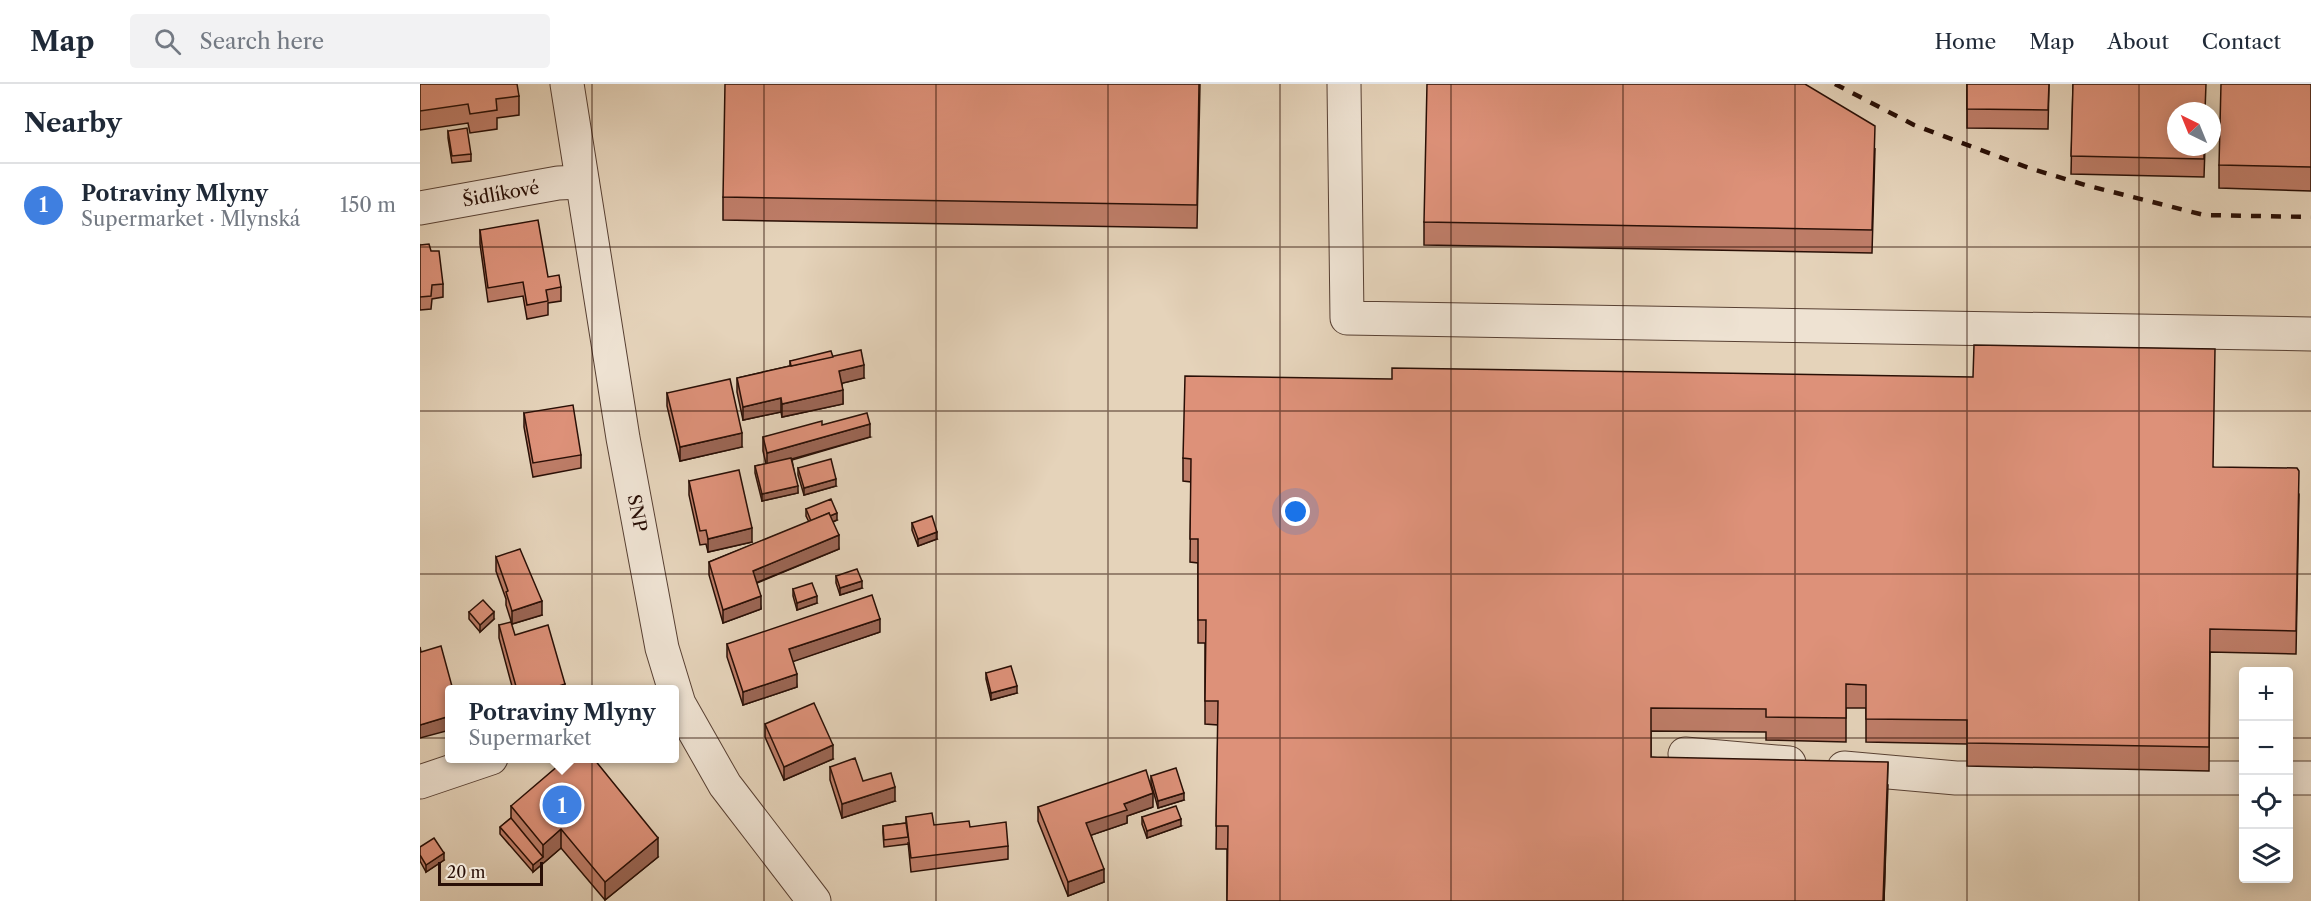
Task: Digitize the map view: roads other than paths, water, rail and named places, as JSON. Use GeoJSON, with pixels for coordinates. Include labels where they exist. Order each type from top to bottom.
{"type":"FeatureCollection","features":[{"type":"Feature","properties":{"kind":"street","name":"SNP"},"geometry":{"type":"LineString","coordinates":[[567,84],[622,438],[662,648],[672,685]]}},
{"type":"Feature","properties":{"kind":"street"},"geometry":{"type":"LineString","coordinates":[[1344,84],[1347,318],[2311,334]]}},
{"type":"Feature","properties":{"kind":"street","name":"Šidlíkové"},"geometry":{"type":"LineString","coordinates":[[420,208],[558,183],[582,182]]}},
{"type":"Feature","properties":{"kind":"street","name":"SNP"},"geometry":{"type":"LineString","coordinates":[[679,708],[725,785],[814,901]]}},
{"type":"Feature","properties":{"kind":"street"},"geometry":{"type":"LineString","coordinates":[[1685,754],[1956,778],[2239,778]]}},
{"type":"Feature","properties":{"kind":"street"},"geometry":{"type":"LineString","coordinates":[[420,782],[479,763]]}},
{"type":"Feature","properties":{"kind":"street"},"geometry":{"type":"LineString","coordinates":[[2293,778],[2311,778]]}},
{"type":"Feature","properties":{"kind":"railway"},"geometry":{"type":"LineString","coordinates":[[1835,84],[1914,125],[2029,168],[2085,185],[2204,215],[2311,217]]}},
{"type":"Feature","properties":{"kind":"place","name":"Potraviny Mlyny"},"geometry":{"type":"Point","coordinates":[562,805]}}]}
